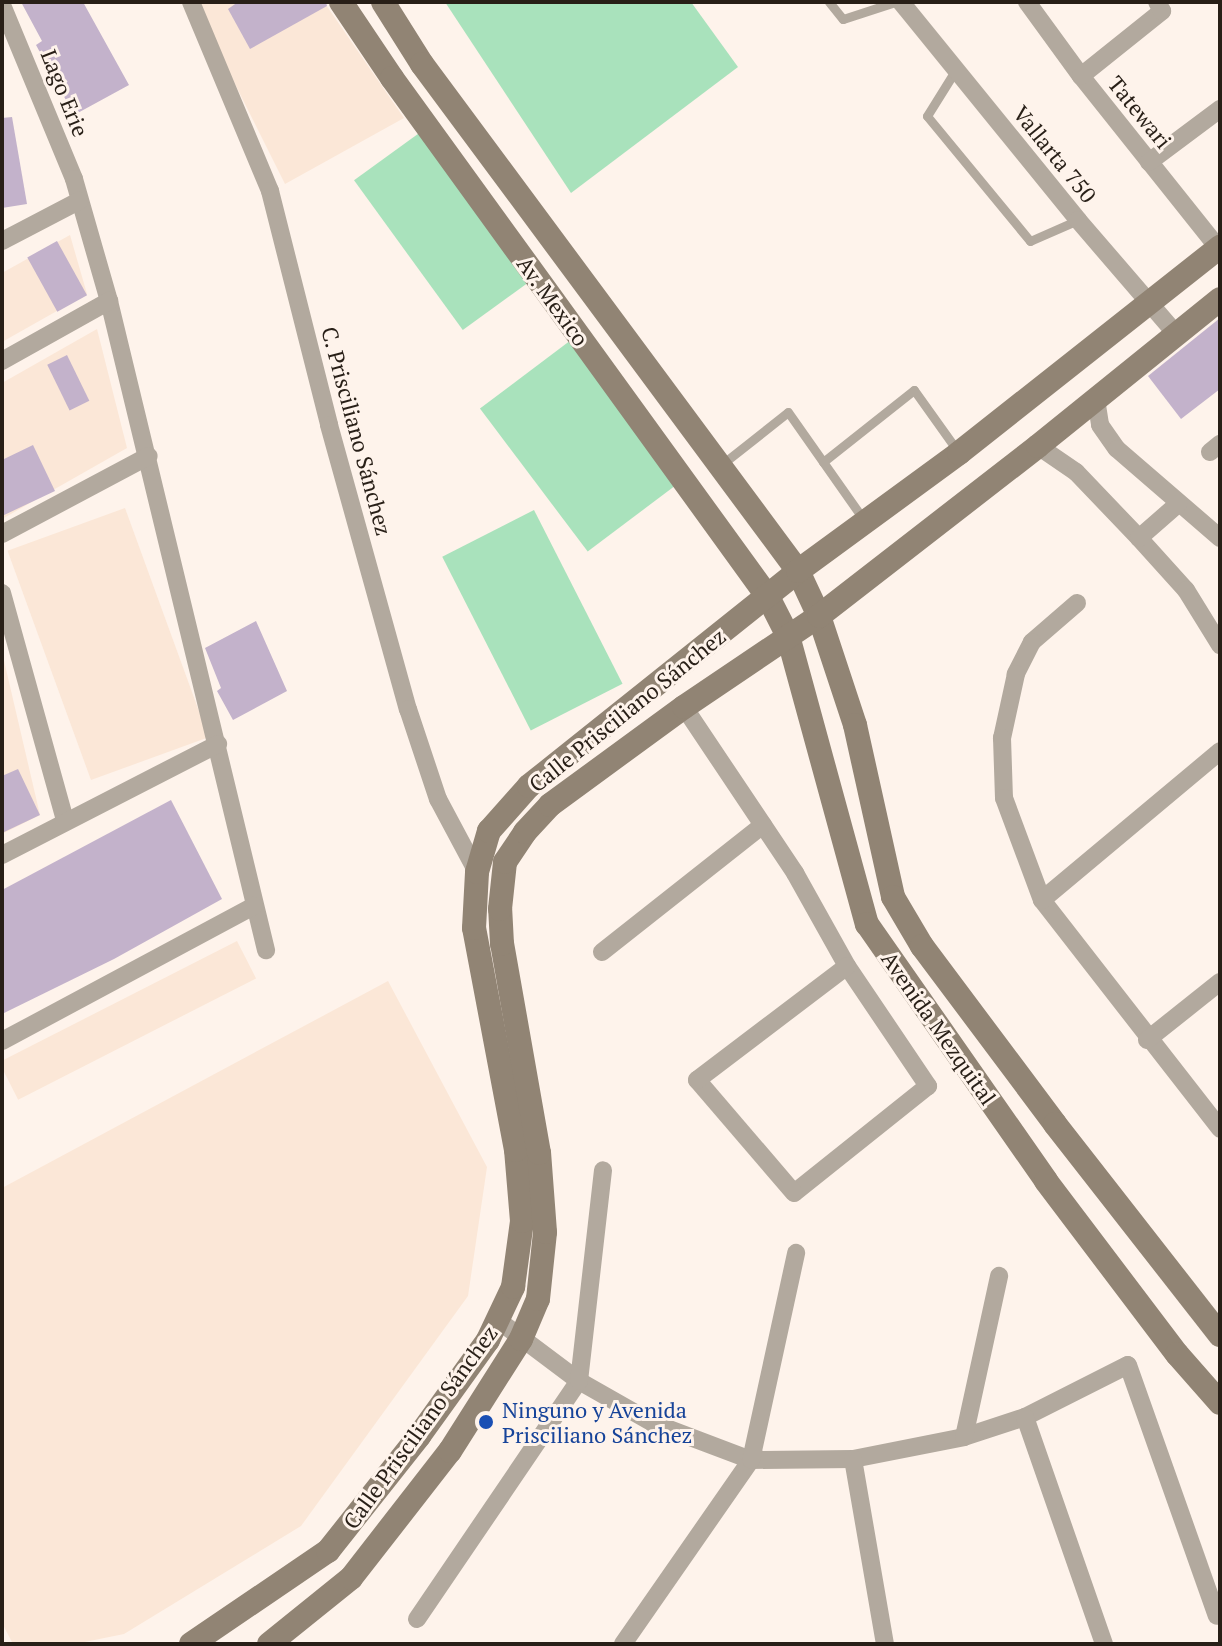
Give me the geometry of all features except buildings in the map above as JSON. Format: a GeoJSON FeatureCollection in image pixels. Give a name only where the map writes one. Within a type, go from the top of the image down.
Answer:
{"type":"FeatureCollection","features":[{"type":"Feature","properties":{"kind":"main road","name":"Av. Mexico"},"geometry":{"type":"LineString","coordinates":[[341,2],[392,78],[768,597]]}},
{"type":"Feature","properties":{"kind":"main road","name":"Av. Mexico"},"geometry":{"type":"LineString","coordinates":[[383,2],[422,64],[798,571]]}},
{"type":"Feature","properties":{"kind":"main road","name":"Calle Prisciliano Sánchez"},"geometry":{"type":"LineString","coordinates":[[191,1644],[328,1551],[419,1436],[499,1321],[513,1287],[522,1221],[516,1150],[474,928],[477,872],[489,831],[529,786],[798,571],[959,453],[1220,248]]}},
{"type":"Feature","properties":{"kind":"main road","name":"Calle Prisciliano Sánchez"},"geometry":{"type":"LineString","coordinates":[[269,1644],[351,1578],[450,1451],[521,1339],[538,1299],[545,1232],[539,1153],[502,944],[500,909],[505,862],[550,805],[684,707],[819,616],[1038,446],[1220,299]]}},
{"type":"Feature","properties":{"kind":"main road","name":"Avenida Mezquital"},"geometry":{"type":"LineString","coordinates":[[798,571],[819,616],[855,725],[893,897],[931,959],[1220,1335]]}},
{"type":"Feature","properties":{"kind":"main road","name":"Avenida Mezquital"},"geometry":{"type":"LineString","coordinates":[[768,597],[788,636],[867,924],[1046,1181],[1177,1354],[1220,1403]]}},
{"type":"Feature","properties":{"kind":"street","name":"C. Prisciliano Sánchez"},"geometry":{"type":"LineString","coordinates":[[191,2],[270,191],[408,709],[438,799],[477,872]]}},
{"type":"Feature","properties":{"kind":"street","name":"Vallarta 750"},"geometry":{"type":"LineString","coordinates":[[898,2],[1176,334]]}},
{"type":"Feature","properties":{"kind":"street","name":"Tatewari"},"geometry":{"type":"LineString","coordinates":[[1027,2],[1081,76],[1220,248]]}},
{"type":"Feature","properties":{"kind":"street"},"geometry":{"type":"LineString","coordinates":[[1081,76],[1162,11],[1157,2]]}},
{"type":"Feature","properties":{"kind":"street","name":"Lago Erie"},"geometry":{"type":"LineString","coordinates":[[5,18],[74,179],[109,301],[149,456],[266,950]]}},
{"type":"Feature","properties":{"kind":"street"},"geometry":{"type":"LineString","coordinates":[[1149,162],[1220,109]]}},
{"type":"Feature","properties":{"kind":"street"},"geometry":{"type":"LineString","coordinates":[[2,241],[79,201]]}},
{"type":"Feature","properties":{"kind":"street"},"geometry":{"type":"LineString","coordinates":[[2,361],[109,301]]}},
{"type":"Feature","properties":{"kind":"street"},"geometry":{"type":"LineString","coordinates":[[1096,399],[1100,425],[1117,449],[1220,538]]}},
{"type":"Feature","properties":{"kind":"street"},"geometry":{"type":"LineString","coordinates":[[1038,446],[1076,472],[1139,538],[1186,590],[1220,645]]}},
{"type":"Feature","properties":{"kind":"street"},"geometry":{"type":"LineString","coordinates":[[2,534],[149,456]]}},
{"type":"Feature","properties":{"kind":"street"},"geometry":{"type":"LineString","coordinates":[[1139,538],[1178,504]]}},
{"type":"Feature","properties":{"kind":"street"},"geometry":{"type":"LineString","coordinates":[[2,593],[65,820]]}},
{"type":"Feature","properties":{"kind":"street"},"geometry":{"type":"LineString","coordinates":[[1077,603],[1032,642],[1016,674],[1002,738],[1004,798],[1017,841],[1042,900],[1147,1040],[1220,1129]]}},
{"type":"Feature","properties":{"kind":"street"},"geometry":{"type":"LineString","coordinates":[[684,707],[763,825],[847,966],[928,1086],[794,1193],[697,1080],[847,966]]}},
{"type":"Feature","properties":{"kind":"street"},"geometry":{"type":"LineString","coordinates":[[2,855],[218,744]]}},
{"type":"Feature","properties":{"kind":"street"},"geometry":{"type":"LineString","coordinates":[[1042,900],[1220,751]]}},
{"type":"Feature","properties":{"kind":"street"},"geometry":{"type":"LineString","coordinates":[[602,952],[763,825]]}},
{"type":"Feature","properties":{"kind":"street"},"geometry":{"type":"LineString","coordinates":[[2,1041],[254,906]]}},
{"type":"Feature","properties":{"kind":"street"},"geometry":{"type":"LineString","coordinates":[[1147,1040],[1220,982]]}},
{"type":"Feature","properties":{"kind":"street"},"geometry":{"type":"LineString","coordinates":[[417,1619],[579,1381],[603,1170]]}},
{"type":"Feature","properties":{"kind":"street"},"geometry":{"type":"LineString","coordinates":[[623,1644],[751,1460],[796,1253]]}},
{"type":"Feature","properties":{"kind":"street"},"geometry":{"type":"LineString","coordinates":[[964,1437],[999,1276]]}},
{"type":"Feature","properties":{"kind":"street"},"geometry":{"type":"LineString","coordinates":[[499,1321],[579,1381],[653,1423],[751,1460],[853,1459],[964,1437],[1025,1417],[1128,1365],[1217,1616]]}},
{"type":"Feature","properties":{"kind":"street"},"geometry":{"type":"LineString","coordinates":[[1025,1417],[1104,1644]]}},
{"type":"Feature","properties":{"kind":"street"},"geometry":{"type":"LineString","coordinates":[[853,1459],[885,1644]]}},
{"type":"Feature","properties":{"kind":"lane"},"geometry":{"type":"LineString","coordinates":[[829,2],[843,19],[898,2]]}},
{"type":"Feature","properties":{"kind":"lane"},"geometry":{"type":"LineString","coordinates":[[955,71],[927,116],[1030,241],[1078,220]]}},
{"type":"Feature","properties":{"kind":"lane"},"geometry":{"type":"LineString","coordinates":[[823,462],[914,390],[959,453]]}},
{"type":"Feature","properties":{"kind":"lane"},"geometry":{"type":"LineString","coordinates":[[720,465],[788,412],[866,523]]}},
{"type":"Feature","properties":{"kind":"shaded area"},"geometry":{"type":"Polygon","coordinates":[[[194,2],[324,2],[404,118],[285,184],[194,2]]]}},
{"type":"Feature","properties":{"kind":"shaded area"},"geometry":{"type":"Polygon","coordinates":[[[70,235],[87,294],[2,342],[2,273],[70,235]]]}},
{"type":"Feature","properties":{"kind":"shaded area"},"geometry":{"type":"Polygon","coordinates":[[[97,329],[127,448],[2,519],[2,383],[97,329]]]}},
{"type":"Feature","properties":{"kind":"shaded area"},"geometry":{"type":"Polygon","coordinates":[[[125,508],[208,737],[91,780],[8,551],[125,508]]]}},
{"type":"Feature","properties":{"kind":"shaded area"},"geometry":{"type":"Polygon","coordinates":[[[2,652],[40,815],[2,834],[2,652]]]}},
{"type":"Feature","properties":{"kind":"shaded area"},"geometry":{"type":"Polygon","coordinates":[[[237,941],[256,978],[18,1100],[2,1068],[2,1061],[237,941]]]}},
{"type":"Feature","properties":{"kind":"shaded area"},"geometry":{"type":"Polygon","coordinates":[[[388,981],[487,1167],[468,1296],[301,1526],[124,1634],[75,1644],[13,1644],[2,1623],[2,1188],[388,981]]]}},
{"type":"Feature","properties":{"kind":"green space"},"geometry":{"type":"Polygon","coordinates":[[[445,2],[691,2],[738,67],[571,193],[445,2]]]}},
{"type":"Feature","properties":{"kind":"green space"},"geometry":{"type":"Polygon","coordinates":[[[422,131],[531,281],[463,330],[354,180],[422,131]]]}},
{"type":"Feature","properties":{"kind":"green space"},"geometry":{"type":"Polygon","coordinates":[[[575,337],[683,480],[588,552],[480,409],[575,337]]]}},
{"type":"Feature","properties":{"kind":"green space"},"geometry":{"type":"Polygon","coordinates":[[[534,510],[623,684],[531,731],[442,557],[534,510]]]}},
{"type":"Feature","properties":{"kind":"place","name":"Ninguno y Avenida Prisciliano Sánchez"},"geometry":{"type":"Point","coordinates":[486,1422]}}]}
